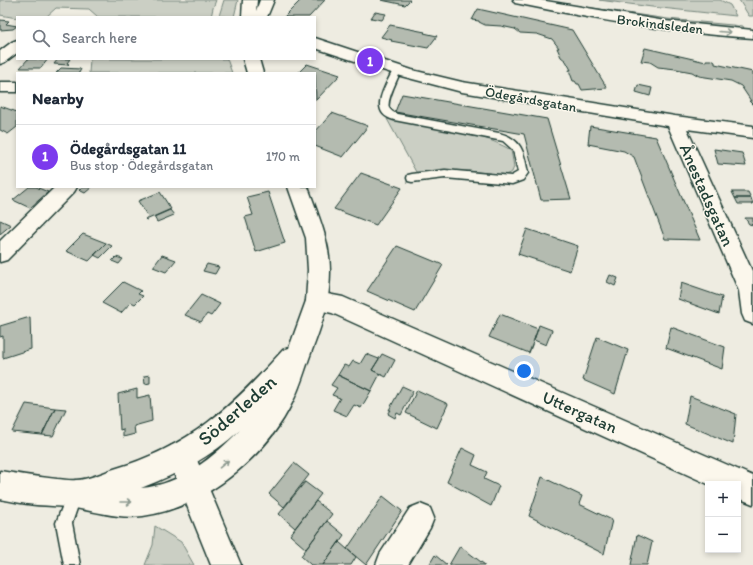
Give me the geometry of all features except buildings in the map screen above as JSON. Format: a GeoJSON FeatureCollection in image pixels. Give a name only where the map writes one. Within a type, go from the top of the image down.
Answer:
{"type":"FeatureCollection","features":[{"type":"Feature","properties":{"kind":"street"},"geometry":{"type":"LineString","coordinates":[[249,16],[250,0]]}},
{"type":"Feature","properties":{"kind":"street"},"geometry":{"type":"LineString","coordinates":[[260,16],[267,0]]}},
{"type":"Feature","properties":{"kind":"street","name":"Brokindsleden"},"geometry":{"type":"LineString","coordinates":[[520,0],[650,24],[753,34]]}},
{"type":"Feature","properties":{"kind":"street","name":"Brokindsleden"},"geometry":{"type":"LineString","coordinates":[[570,0],[658,14],[753,22]]}},
{"type":"Feature","properties":{"kind":"street","name":"Ödegårdsgatan"},"geometry":{"type":"LineString","coordinates":[[316,43],[432,81],[675,122],[753,132]]}},
{"type":"Feature","properties":{"kind":"street"},"geometry":{"type":"LineString","coordinates":[[0,59],[16,46]]}},
{"type":"Feature","properties":{"kind":"street"},"geometry":{"type":"LineString","coordinates":[[251,60],[254,72]]}},
{"type":"Feature","properties":{"kind":"street"},"geometry":{"type":"LineString","coordinates":[[0,87],[16,87]]}},
{"type":"Feature","properties":{"kind":"street","name":"Ånestadsgatan"},"geometry":{"type":"LineString","coordinates":[[675,122],[751,290],[753,314]]}},
{"type":"Feature","properties":{"kind":"street"},"geometry":{"type":"LineString","coordinates":[[0,254],[66,188]]}},
{"type":"Feature","properties":{"kind":"street","name":"Söderleden"},"geometry":{"type":"LineString","coordinates":[[0,485],[34,491],[74,494],[110,502],[143,502],[174,494],[192,486],[235,455],[264,424],[283,396],[317,301],[319,270],[316,238],[298,188]]}},
{"type":"Feature","properties":{"kind":"street","name":"Uttergatan"},"geometry":{"type":"LineString","coordinates":[[317,301],[335,304],[753,490]]}},
{"type":"Feature","properties":{"kind":"street","name":"Söderleden"},"geometry":{"type":"LineString","coordinates":[[74,494],[141,474],[181,456],[226,425],[265,389],[301,347]]}},
{"type":"Feature","properties":{"kind":"street"},"geometry":{"type":"LineString","coordinates":[[181,456],[192,486],[226,565]]}},
{"type":"Feature","properties":{"kind":"street"},"geometry":{"type":"LineString","coordinates":[[391,565],[420,518]]}},
{"type":"Feature","properties":{"kind":"lane"},"geometry":{"type":"LineString","coordinates":[[397,70],[384,100],[384,107],[394,118],[509,139],[518,148],[523,172],[519,177],[512,180],[446,174],[412,178]]}},
{"type":"Feature","properties":{"kind":"lane"},"geometry":{"type":"LineString","coordinates":[[72,565],[64,523],[74,494]]}},
{"type":"Feature","properties":{"kind":"shaded area"},"geometry":{"type":"Polygon","coordinates":[[[0,0],[216,0],[211,16],[97,16],[89,9],[56,8],[47,16],[16,16],[16,18],[0,15],[0,0]]]}},
{"type":"Feature","properties":{"kind":"shaded area"},"geometry":{"type":"Polygon","coordinates":[[[224,0],[238,0],[234,16],[219,16],[224,0]]]}},
{"type":"Feature","properties":{"kind":"shaded area"},"geometry":{"type":"Polygon","coordinates":[[[599,0],[720,0],[730,5],[736,16],[652,7],[599,0]]]}},
{"type":"Feature","properties":{"kind":"shaded area"},"geometry":{"type":"Polygon","coordinates":[[[739,0],[753,0],[753,16],[749,16],[739,0]]]}},
{"type":"Feature","properties":{"kind":"shaded area"},"geometry":{"type":"Polygon","coordinates":[[[579,6],[668,19],[743,26],[744,29],[661,21],[578,8],[579,6]]]}},
{"type":"Feature","properties":{"kind":"shaded area"},"geometry":{"type":"Polygon","coordinates":[[[90,60],[227,60],[232,72],[89,72],[90,60]]]}},
{"type":"Feature","properties":{"kind":"shaded area"},"geometry":{"type":"Polygon","coordinates":[[[387,119],[451,129],[482,137],[497,143],[511,150],[514,167],[512,172],[505,175],[469,171],[416,172],[387,119]]]}},
{"type":"Feature","properties":{"kind":"shaded area"},"geometry":{"type":"Polygon","coordinates":[[[155,526],[181,542],[194,565],[145,565],[153,545],[155,526]]]}},
{"type":"Feature","properties":{"kind":"place","name":"Ödegårdsgatan 11"},"geometry":{"type":"Point","coordinates":[370,61]}}]}
